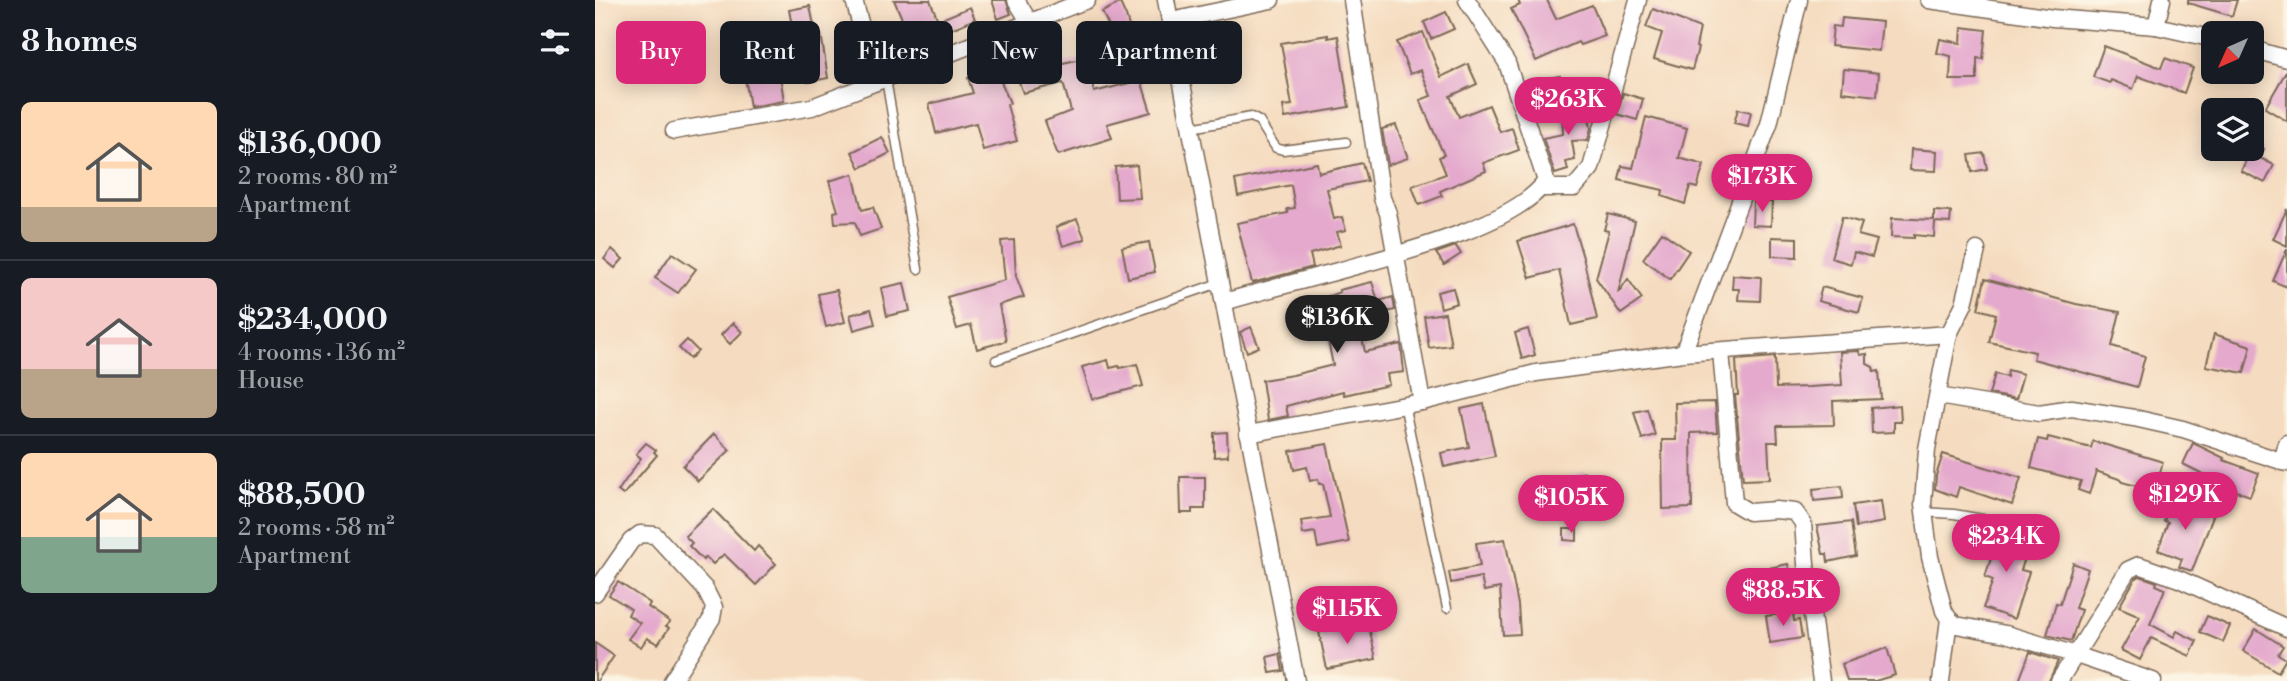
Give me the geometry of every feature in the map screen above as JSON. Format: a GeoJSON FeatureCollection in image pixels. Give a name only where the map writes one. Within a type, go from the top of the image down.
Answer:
{"type":"FeatureCollection","features":[{"type":"Feature","properties":{"kind":"street"},"geometry":{"type":"LineString","coordinates":[[854,0],[861,21]]}},
{"type":"Feature","properties":{"kind":"street"},"geometry":{"type":"LineString","coordinates":[[1016,0],[1029,21]]}},
{"type":"Feature","properties":{"kind":"street"},"geometry":{"type":"LineString","coordinates":[[1035,21],[1087,0]]}},
{"type":"Feature","properties":{"kind":"street"},"geometry":{"type":"LineString","coordinates":[[1166,0],[1171,21]]}},
{"type":"Feature","properties":{"kind":"street"},"geometry":{"type":"LineString","coordinates":[[1176,21],[1271,0]]}},
{"type":"Feature","properties":{"kind":"street"},"geometry":{"type":"LineString","coordinates":[[1352,0],[1380,184],[1388,213],[1422,402]]}},
{"type":"Feature","properties":{"kind":"street"},"geometry":{"type":"LineString","coordinates":[[1224,302],[1395,255],[1465,232],[1520,205],[1541,188],[1546,181],[1507,63],[1467,0]]}},
{"type":"Feature","properties":{"kind":"street"},"geometry":{"type":"LineString","coordinates":[[1541,188],[1574,188],[1591,167],[1638,0]]}},
{"type":"Feature","properties":{"kind":"street"},"geometry":{"type":"LineString","coordinates":[[1683,353],[1769,124],[1799,0]]}},
{"type":"Feature","properties":{"kind":"street"},"geometry":{"type":"LineString","coordinates":[[1929,0],[2053,18],[2156,26],[2201,36]]}},
{"type":"Feature","properties":{"kind":"street"},"geometry":{"type":"LineString","coordinates":[[2156,26],[2162,0]]}},
{"type":"Feature","properties":{"kind":"street"},"geometry":{"type":"LineString","coordinates":[[2265,53],[2287,59]]}},
{"type":"Feature","properties":{"kind":"street"},"geometry":{"type":"LineString","coordinates":[[674,131],[801,110],[870,84]]}},
{"type":"Feature","properties":{"kind":"street"},"geometry":{"type":"LineString","coordinates":[[1183,84],[1296,681]]}},
{"type":"Feature","properties":{"kind":"street"},"geometry":{"type":"LineString","coordinates":[[1977,250],[1964,304],[1949,334],[1927,449],[1923,512],[1930,557],[1944,611],[1957,625],[2006,634],[2153,681]]}},
{"type":"Feature","properties":{"kind":"street"},"geometry":{"type":"LineString","coordinates":[[1248,434],[1422,402],[1536,373],[1683,353],[1949,334]]}},
{"type":"Feature","properties":{"kind":"street"},"geometry":{"type":"LineString","coordinates":[[1721,351],[1734,503],[1749,512],[1795,512],[1803,523],[1807,577],[1821,681]]}},
{"type":"Feature","properties":{"kind":"street"},"geometry":{"type":"LineString","coordinates":[[1938,396],[2039,413],[2072,408],[2134,418],[2183,429],[2285,463],[2287,443]]}},
{"type":"Feature","properties":{"kind":"street"},"geometry":{"type":"LineString","coordinates":[[595,593],[631,541],[640,534],[655,535],[705,589],[714,607],[712,618],[672,681]]}},
{"type":"Feature","properties":{"kind":"street"},"geometry":{"type":"LineString","coordinates":[[2059,681],[2128,570],[2139,565],[2179,579],[2287,628]]}},
{"type":"Feature","properties":{"kind":"street"},"geometry":{"type":"LineString","coordinates":[[1941,681],[1949,619]]}},
{"type":"Feature","properties":{"kind":"lane"},"geometry":{"type":"LineString","coordinates":[[882,84],[918,269]]}},
{"type":"Feature","properties":{"kind":"lane"},"geometry":{"type":"LineString","coordinates":[[1191,128],[1251,117],[1259,121],[1276,148],[1283,150],[1346,142]]}},
{"type":"Feature","properties":{"kind":"lane"},"geometry":{"type":"LineString","coordinates":[[996,360],[1219,283]]}},
{"type":"Feature","properties":{"kind":"lane"},"geometry":{"type":"LineString","coordinates":[[1404,404],[1447,608]]}},
{"type":"Feature","properties":{"kind":"lane"},"geometry":{"type":"LineString","coordinates":[[1923,512],[1954,514],[2034,528]]}},
{"type":"Feature","properties":{"kind":"building"},"geometry":{"type":"Polygon","coordinates":[[[894,0],[930,0],[938,21],[903,21],[894,0]]]}},
{"type":"Feature","properties":{"kind":"building"},"geometry":{"type":"Polygon","coordinates":[[[992,0],[1006,0],[1011,14],[998,19],[992,0]]]}},
{"type":"Feature","properties":{"kind":"building"},"geometry":{"type":"Polygon","coordinates":[[[1518,0],[1547,0],[1556,19],[1592,5],[1605,36],[1580,45],[1578,42],[1536,61],[1511,9],[1520,5],[1518,0]]]}},
{"type":"Feature","properties":{"kind":"building"},"geometry":{"type":"Polygon","coordinates":[[[2188,0],[2237,0],[2232,16],[2188,3],[2188,0]]]}},
{"type":"Feature","properties":{"kind":"building"},"geometry":{"type":"Polygon","coordinates":[[[1120,3],[1127,21],[1106,21],[1102,12],[1120,3]]]}},
{"type":"Feature","properties":{"kind":"building"},"geometry":{"type":"Polygon","coordinates":[[[810,6],[813,21],[791,21],[789,10],[810,6]]]}},
{"type":"Feature","properties":{"kind":"building"},"geometry":{"type":"Polygon","coordinates":[[[970,7],[975,19],[953,28],[953,21],[945,21],[944,18],[970,7]]]}},
{"type":"Feature","properties":{"kind":"building"},"geometry":{"type":"Polygon","coordinates":[[[1653,9],[1700,28],[1692,70],[1654,59],[1662,33],[1646,27],[1653,9]]]}},
{"type":"Feature","properties":{"kind":"building"},"geometry":{"type":"Polygon","coordinates":[[[1446,12],[1454,29],[1431,39],[1424,22],[1446,12]]]}},
{"type":"Feature","properties":{"kind":"building"},"geometry":{"type":"Polygon","coordinates":[[[1842,18],[1882,22],[1879,51],[1831,46],[1833,26],[1841,27],[1842,18]]]}},
{"type":"Feature","properties":{"kind":"building"},"geometry":{"type":"Polygon","coordinates":[[[1962,27],[1986,30],[1983,59],[1977,58],[1977,80],[1950,80],[1951,56],[1937,53],[1940,39],[1961,43],[1962,27]]]}},
{"type":"Feature","properties":{"kind":"building"},"geometry":{"type":"Polygon","coordinates":[[[1423,32],[1441,77],[1468,64],[1477,84],[1450,96],[1459,117],[1489,105],[1500,132],[1512,128],[1519,150],[1483,163],[1486,171],[1440,191],[1442,196],[1419,205],[1412,186],[1446,174],[1439,157],[1444,155],[1420,100],[1431,96],[1421,70],[1410,74],[1397,42],[1423,32]]]}},
{"type":"Feature","properties":{"kind":"building"},"geometry":{"type":"Polygon","coordinates":[[[821,34],[828,78],[820,80],[821,34]]]}},
{"type":"Feature","properties":{"kind":"building"},"geometry":{"type":"Polygon","coordinates":[[[1328,35],[1328,38],[1338,36],[1349,107],[1285,118],[1283,106],[1292,105],[1281,43],[1328,35]]]}},
{"type":"Feature","properties":{"kind":"building"},"geometry":{"type":"Polygon","coordinates":[[[2104,46],[2161,68],[2165,58],[2193,68],[2184,93],[2138,76],[2133,89],[2111,80],[2110,83],[2093,77],[2104,46]]]}},
{"type":"Feature","properties":{"kind":"building"},"geometry":{"type":"Polygon","coordinates":[[[1076,60],[1076,84],[1092,84],[1094,92],[1125,84],[1142,84],[1151,112],[1107,124],[1112,138],[1058,155],[1045,121],[1071,111],[1063,83],[1062,63],[1076,60]]]}},
{"type":"Feature","properties":{"kind":"building"},"geometry":{"type":"Polygon","coordinates":[[[1844,69],[1879,73],[1877,96],[1842,92],[1844,69]]]}},
{"type":"Feature","properties":{"kind":"building"},"geometry":{"type":"Polygon","coordinates":[[[2287,70],[2287,121],[2265,108],[2287,70]]]}},
{"type":"Feature","properties":{"kind":"building"},"geometry":{"type":"Polygon","coordinates":[[[1560,76],[1565,107],[1534,112],[1529,81],[1560,76]]]}},
{"type":"Feature","properties":{"kind":"building"},"geometry":{"type":"Polygon","coordinates":[[[746,84],[781,84],[784,101],[750,107],[746,84]]]}},
{"type":"Feature","properties":{"kind":"building"},"geometry":{"type":"Polygon","coordinates":[[[970,84],[1002,84],[1010,103],[1007,105],[1017,141],[983,150],[976,123],[936,133],[929,104],[973,93],[970,84]]]}},
{"type":"Feature","properties":{"kind":"building"},"geometry":{"type":"Polygon","coordinates":[[[1020,84],[1059,84],[1023,93],[1020,84]]]}},
{"type":"Feature","properties":{"kind":"building"},"geometry":{"type":"Polygon","coordinates":[[[1623,93],[1643,99],[1637,120],[1617,114],[1623,93]]]}},
{"type":"Feature","properties":{"kind":"building"},"geometry":{"type":"Polygon","coordinates":[[[1587,105],[1591,128],[1588,140],[1572,141],[1575,160],[1566,162],[1568,170],[1555,174],[1543,138],[1563,134],[1562,109],[1587,105]]]}},
{"type":"Feature","properties":{"kind":"building"},"geometry":{"type":"Polygon","coordinates":[[[1738,109],[1751,112],[1748,126],[1734,123],[1738,109]]]}},
{"type":"Feature","properties":{"kind":"building"},"geometry":{"type":"Polygon","coordinates":[[[1646,117],[1687,128],[1679,158],[1704,165],[1697,188],[1690,186],[1685,204],[1662,196],[1663,190],[1619,180],[1622,166],[1633,168],[1646,117]]]}},
{"type":"Feature","properties":{"kind":"building"},"geometry":{"type":"Polygon","coordinates":[[[1396,125],[1408,158],[1388,165],[1382,129],[1396,125]]]}},
{"type":"Feature","properties":{"kind":"building"},"geometry":{"type":"Polygon","coordinates":[[[882,137],[890,153],[860,168],[852,152],[882,137]]]}},
{"type":"Feature","properties":{"kind":"building"},"geometry":{"type":"Polygon","coordinates":[[[1911,149],[1937,151],[1936,171],[1910,170],[1911,149]]]}},
{"type":"Feature","properties":{"kind":"building"},"geometry":{"type":"Polygon","coordinates":[[[1984,153],[1987,169],[1972,172],[1969,155],[1984,153]]]}},
{"type":"Feature","properties":{"kind":"building"},"geometry":{"type":"Polygon","coordinates":[[[2264,160],[2274,165],[2265,183],[2241,171],[2246,161],[2264,160]]]}},
{"type":"Feature","properties":{"kind":"building"},"geometry":{"type":"Polygon","coordinates":[[[1317,163],[1319,173],[1362,163],[1367,181],[1327,189],[1334,219],[1342,217],[1346,230],[1337,232],[1341,245],[1310,254],[1313,267],[1252,283],[1237,223],[1288,213],[1287,209],[1295,208],[1291,185],[1238,196],[1235,180],[1317,163]]]}},
{"type":"Feature","properties":{"kind":"building"},"geometry":{"type":"Polygon","coordinates":[[[1137,165],[1140,198],[1117,199],[1115,167],[1137,165]]]}},
{"type":"Feature","properties":{"kind":"building"},"geometry":{"type":"Polygon","coordinates":[[[853,174],[862,210],[873,207],[881,229],[860,236],[855,222],[835,223],[834,212],[838,211],[829,181],[853,174]]]}},
{"type":"Feature","properties":{"kind":"building"},"geometry":{"type":"Polygon","coordinates":[[[1753,202],[1772,202],[1771,226],[1752,225],[1753,202]]]}},
{"type":"Feature","properties":{"kind":"building"},"geometry":{"type":"Polygon","coordinates":[[[2287,209],[2287,246],[2273,239],[2287,209]]]}},
{"type":"Feature","properties":{"kind":"building"},"geometry":{"type":"Polygon","coordinates":[[[1934,211],[1951,212],[1950,223],[1935,222],[1934,237],[1891,237],[1892,218],[1934,220],[1934,211]]]}},
{"type":"Feature","properties":{"kind":"building"},"geometry":{"type":"Polygon","coordinates":[[[1608,214],[1635,221],[1618,293],[1628,279],[1642,299],[1621,314],[1596,278],[1609,231],[1604,230],[1608,214]]]}},
{"type":"Feature","properties":{"kind":"building"},"geometry":{"type":"Polygon","coordinates":[[[1842,217],[1862,223],[1858,235],[1877,240],[1872,257],[1854,252],[1851,264],[1831,258],[1842,217]]]}},
{"type":"Feature","properties":{"kind":"building"},"geometry":{"type":"Polygon","coordinates":[[[1077,219],[1085,239],[1063,246],[1056,227],[1077,219]]]}},
{"type":"Feature","properties":{"kind":"building"},"geometry":{"type":"Polygon","coordinates":[[[1573,224],[1597,319],[1571,325],[1559,270],[1530,278],[1518,241],[1573,224]]]}},
{"type":"Feature","properties":{"kind":"building"},"geometry":{"type":"Polygon","coordinates":[[[1662,232],[1689,251],[1670,279],[1643,259],[1662,232]]]}},
{"type":"Feature","properties":{"kind":"building"},"geometry":{"type":"Polygon","coordinates":[[[1772,237],[1797,238],[1797,257],[1772,256],[1772,237]]]}},
{"type":"Feature","properties":{"kind":"building"},"geometry":{"type":"Polygon","coordinates":[[[1014,240],[1016,276],[1024,297],[999,305],[1006,341],[977,349],[971,325],[957,329],[947,297],[1005,280],[1001,241],[1014,240]]]}},
{"type":"Feature","properties":{"kind":"building"},"geometry":{"type":"Polygon","coordinates":[[[1149,242],[1155,272],[1128,278],[1122,247],[1149,242]]]}},
{"type":"Feature","properties":{"kind":"building"},"geometry":{"type":"Polygon","coordinates":[[[1456,246],[1461,254],[1444,265],[1436,253],[1456,246]]]}},
{"type":"Feature","properties":{"kind":"building"},"geometry":{"type":"Polygon","coordinates":[[[612,249],[623,259],[615,268],[604,259],[612,249]]]}},
{"type":"Feature","properties":{"kind":"building"},"geometry":{"type":"Polygon","coordinates":[[[2287,249],[2287,287],[2273,281],[2287,249]]]}},
{"type":"Feature","properties":{"kind":"building"},"geometry":{"type":"Polygon","coordinates":[[[672,253],[696,269],[678,293],[655,278],[672,253]]]}},
{"type":"Feature","properties":{"kind":"building"},"geometry":{"type":"Polygon","coordinates":[[[1733,275],[1761,277],[1760,301],[1738,300],[1739,289],[1732,289],[1733,275]]]}},
{"type":"Feature","properties":{"kind":"building"},"geometry":{"type":"Polygon","coordinates":[[[1985,279],[2076,304],[2120,312],[2112,346],[2145,356],[2137,387],[2033,359],[2035,352],[1989,342],[1996,314],[1978,309],[1985,279]]]}},
{"type":"Feature","properties":{"kind":"building"},"geometry":{"type":"Polygon","coordinates":[[[1372,282],[1380,307],[1357,314],[1365,352],[1401,344],[1404,372],[1387,374],[1389,385],[1344,395],[1343,391],[1286,406],[1288,416],[1268,420],[1262,380],[1333,365],[1324,322],[1312,327],[1304,305],[1340,292],[1339,290],[1372,282]]]}},
{"type":"Feature","properties":{"kind":"building"},"geometry":{"type":"Polygon","coordinates":[[[904,283],[910,311],[887,316],[881,288],[904,283]]]}},
{"type":"Feature","properties":{"kind":"building"},"geometry":{"type":"Polygon","coordinates":[[[1822,287],[1863,298],[1859,312],[1818,301],[1822,287]]]}},
{"type":"Feature","properties":{"kind":"building"},"geometry":{"type":"Polygon","coordinates":[[[1453,288],[1457,303],[1441,308],[1437,292],[1453,288]]]}},
{"type":"Feature","properties":{"kind":"building"},"geometry":{"type":"Polygon","coordinates":[[[837,290],[845,322],[826,327],[818,294],[837,290]]]}},
{"type":"Feature","properties":{"kind":"building"},"geometry":{"type":"Polygon","coordinates":[[[1393,297],[1395,310],[1382,313],[1379,301],[1393,297]]]}},
{"type":"Feature","properties":{"kind":"building"},"geometry":{"type":"Polygon","coordinates":[[[871,309],[875,324],[854,330],[850,315],[871,309]]]}},
{"type":"Feature","properties":{"kind":"building"},"geometry":{"type":"Polygon","coordinates":[[[1445,313],[1451,345],[1429,348],[1424,316],[1445,313]]]}},
{"type":"Feature","properties":{"kind":"building"},"geometry":{"type":"Polygon","coordinates":[[[733,323],[742,332],[730,344],[721,335],[733,323]]]}},
{"type":"Feature","properties":{"kind":"building"},"geometry":{"type":"Polygon","coordinates":[[[1251,327],[1259,347],[1247,352],[1240,332],[1251,327]]]}},
{"type":"Feature","properties":{"kind":"building"},"geometry":{"type":"Polygon","coordinates":[[[1528,329],[1535,355],[1522,359],[1515,333],[1528,329]]]}},
{"type":"Feature","properties":{"kind":"building"},"geometry":{"type":"Polygon","coordinates":[[[2214,334],[2251,346],[2244,373],[2206,366],[2214,334]]]}},
{"type":"Feature","properties":{"kind":"building"},"geometry":{"type":"Polygon","coordinates":[[[687,340],[698,351],[690,359],[679,348],[687,340]]]}},
{"type":"Feature","properties":{"kind":"building"},"geometry":{"type":"Polygon","coordinates":[[[1859,351],[1860,355],[1867,354],[1867,364],[1873,367],[1874,372],[1879,371],[1881,399],[1833,401],[1834,425],[1777,426],[1778,442],[1768,442],[1770,479],[1743,480],[1735,395],[1738,395],[1736,360],[1775,357],[1776,388],[1842,385],[1840,352],[1859,351]]]}},
{"type":"Feature","properties":{"kind":"building"},"geometry":{"type":"Polygon","coordinates":[[[1108,360],[1110,368],[1137,364],[1143,386],[1092,399],[1082,367],[1108,360]]]}},
{"type":"Feature","properties":{"kind":"building"},"geometry":{"type":"Polygon","coordinates":[[[2008,370],[2023,374],[2016,399],[1989,394],[1995,374],[2007,377],[2008,370]]]}},
{"type":"Feature","properties":{"kind":"building"},"geometry":{"type":"Polygon","coordinates":[[[1715,402],[1717,432],[1691,433],[1692,508],[1663,509],[1662,440],[1676,440],[1675,403],[1715,402]]]}},
{"type":"Feature","properties":{"kind":"building"},"geometry":{"type":"Polygon","coordinates":[[[1484,404],[1495,456],[1444,467],[1441,453],[1469,447],[1461,409],[1484,404]]]}},
{"type":"Feature","properties":{"kind":"building"},"geometry":{"type":"Polygon","coordinates":[[[1900,405],[1901,422],[1894,422],[1894,432],[1872,433],[1871,408],[1900,405]]]}},
{"type":"Feature","properties":{"kind":"building"},"geometry":{"type":"Polygon","coordinates":[[[1647,409],[1655,435],[1642,439],[1634,412],[1647,409]]]}},
{"type":"Feature","properties":{"kind":"building"},"geometry":{"type":"Polygon","coordinates":[[[1227,432],[1228,456],[1214,457],[1214,433],[1227,432]]]}},
{"type":"Feature","properties":{"kind":"building"},"geometry":{"type":"Polygon","coordinates":[[[714,434],[730,450],[698,481],[683,466],[714,434]]]}},
{"type":"Feature","properties":{"kind":"building"},"geometry":{"type":"Polygon","coordinates":[[[2048,437],[2091,448],[2093,441],[2163,462],[2155,491],[2096,471],[2089,494],[2078,490],[2081,481],[2031,468],[2038,439],[2047,441],[2048,437]]]}},
{"type":"Feature","properties":{"kind":"building"},"geometry":{"type":"Polygon","coordinates":[[[646,443],[656,450],[654,452],[657,455],[623,495],[618,491],[641,458],[636,454],[646,443]]]}},
{"type":"Feature","properties":{"kind":"building"},"geometry":{"type":"Polygon","coordinates":[[[2193,443],[2224,458],[2223,460],[2259,473],[2250,496],[2203,479],[2205,475],[2183,464],[2193,443]]]}},
{"type":"Feature","properties":{"kind":"building"},"geometry":{"type":"Polygon","coordinates":[[[1327,444],[1349,542],[1318,548],[1315,532],[1303,534],[1301,521],[1330,517],[1323,484],[1319,484],[1318,479],[1310,481],[1307,467],[1294,470],[1290,451],[1327,444]]]}},
{"type":"Feature","properties":{"kind":"building"},"geometry":{"type":"Polygon","coordinates":[[[1943,454],[2021,478],[2012,505],[1959,487],[1956,497],[1935,489],[1943,454]]]}},
{"type":"Feature","properties":{"kind":"building"},"geometry":{"type":"Polygon","coordinates":[[[1585,472],[1590,490],[1572,495],[1567,478],[1585,472]]]}},
{"type":"Feature","properties":{"kind":"building"},"geometry":{"type":"Polygon","coordinates":[[[1180,477],[1205,477],[1205,509],[1192,509],[1192,513],[1181,513],[1180,477]]]}},
{"type":"Feature","properties":{"kind":"building"},"geometry":{"type":"Polygon","coordinates":[[[1842,486],[1843,498],[1814,501],[1813,489],[1842,486]]]}},
{"type":"Feature","properties":{"kind":"building"},"geometry":{"type":"Polygon","coordinates":[[[2173,498],[2214,513],[2192,571],[2179,567],[2182,559],[2158,550],[2168,522],[2164,521],[2173,498]]]}},
{"type":"Feature","properties":{"kind":"building"},"geometry":{"type":"Polygon","coordinates":[[[1881,501],[1884,522],[1856,527],[1853,505],[1881,501]]]}},
{"type":"Feature","properties":{"kind":"building"},"geometry":{"type":"Polygon","coordinates":[[[713,509],[754,551],[758,546],[776,564],[756,585],[724,554],[713,564],[706,557],[703,560],[689,546],[692,543],[685,536],[713,509]]]}},
{"type":"Feature","properties":{"kind":"building"},"geometry":{"type":"Polygon","coordinates":[[[1851,522],[1856,556],[1828,562],[1827,554],[1823,554],[1817,526],[1851,522]]]}},
{"type":"Feature","properties":{"kind":"building"},"geometry":{"type":"Polygon","coordinates":[[[1564,529],[1577,529],[1577,541],[1564,540],[1564,529]]]}},
{"type":"Feature","properties":{"kind":"building"},"geometry":{"type":"Polygon","coordinates":[[[1993,530],[2030,543],[2021,570],[2029,572],[2014,619],[1983,608],[1993,580],[1985,577],[1993,552],[1986,549],[1993,530]]]}},
{"type":"Feature","properties":{"kind":"building"},"geometry":{"type":"Polygon","coordinates":[[[1505,539],[1518,605],[1520,634],[1503,635],[1500,588],[1484,591],[1481,577],[1451,583],[1449,572],[1480,566],[1476,543],[1505,539]]]}},
{"type":"Feature","properties":{"kind":"building"},"geometry":{"type":"Polygon","coordinates":[[[2073,563],[2088,569],[2075,608],[2081,610],[2071,641],[2047,635],[2056,603],[2060,604],[2073,563]]]}},
{"type":"Feature","properties":{"kind":"building"},"geometry":{"type":"Polygon","coordinates":[[[1788,564],[1791,576],[1761,581],[1759,570],[1788,564]]]}},
{"type":"Feature","properties":{"kind":"building"},"geometry":{"type":"Polygon","coordinates":[[[2140,576],[2157,582],[2156,585],[2165,589],[2150,624],[2174,637],[2177,631],[2197,641],[2190,656],[2151,638],[2140,660],[2121,650],[2140,616],[2119,607],[2135,579],[2140,576]]]}},
{"type":"Feature","properties":{"kind":"building"},"geometry":{"type":"Polygon","coordinates":[[[618,582],[650,603],[648,607],[670,622],[658,644],[647,638],[641,647],[628,639],[640,623],[628,615],[631,609],[609,595],[618,582]]]}},
{"type":"Feature","properties":{"kind":"building"},"geometry":{"type":"Polygon","coordinates":[[[1793,612],[1794,621],[1799,620],[1802,638],[1770,643],[1766,616],[1793,612]]]}},
{"type":"Feature","properties":{"kind":"building"},"geometry":{"type":"Polygon","coordinates":[[[2207,616],[2230,626],[2223,642],[2200,632],[2207,616]]]}},
{"type":"Feature","properties":{"kind":"building"},"geometry":{"type":"Polygon","coordinates":[[[1368,622],[1376,659],[1327,669],[1319,632],[1368,622]]]}},
{"type":"Feature","properties":{"kind":"building"},"geometry":{"type":"Polygon","coordinates":[[[2256,629],[2283,646],[2278,654],[2286,659],[2278,672],[2243,651],[2256,629]]]}},
{"type":"Feature","properties":{"kind":"building"},"geometry":{"type":"Polygon","coordinates":[[[595,643],[614,656],[597,681],[595,681],[595,643]]]}},
{"type":"Feature","properties":{"kind":"building"},"geometry":{"type":"Polygon","coordinates":[[[1887,648],[1895,675],[1875,681],[1847,681],[1842,664],[1887,648]]]}},
{"type":"Feature","properties":{"kind":"building"},"geometry":{"type":"Polygon","coordinates":[[[2030,652],[2058,661],[2049,681],[2019,681],[2030,652]]]}},
{"type":"Feature","properties":{"kind":"building"},"geometry":{"type":"Polygon","coordinates":[[[1280,654],[1283,671],[1270,673],[1267,657],[1280,654]]]}}]}
